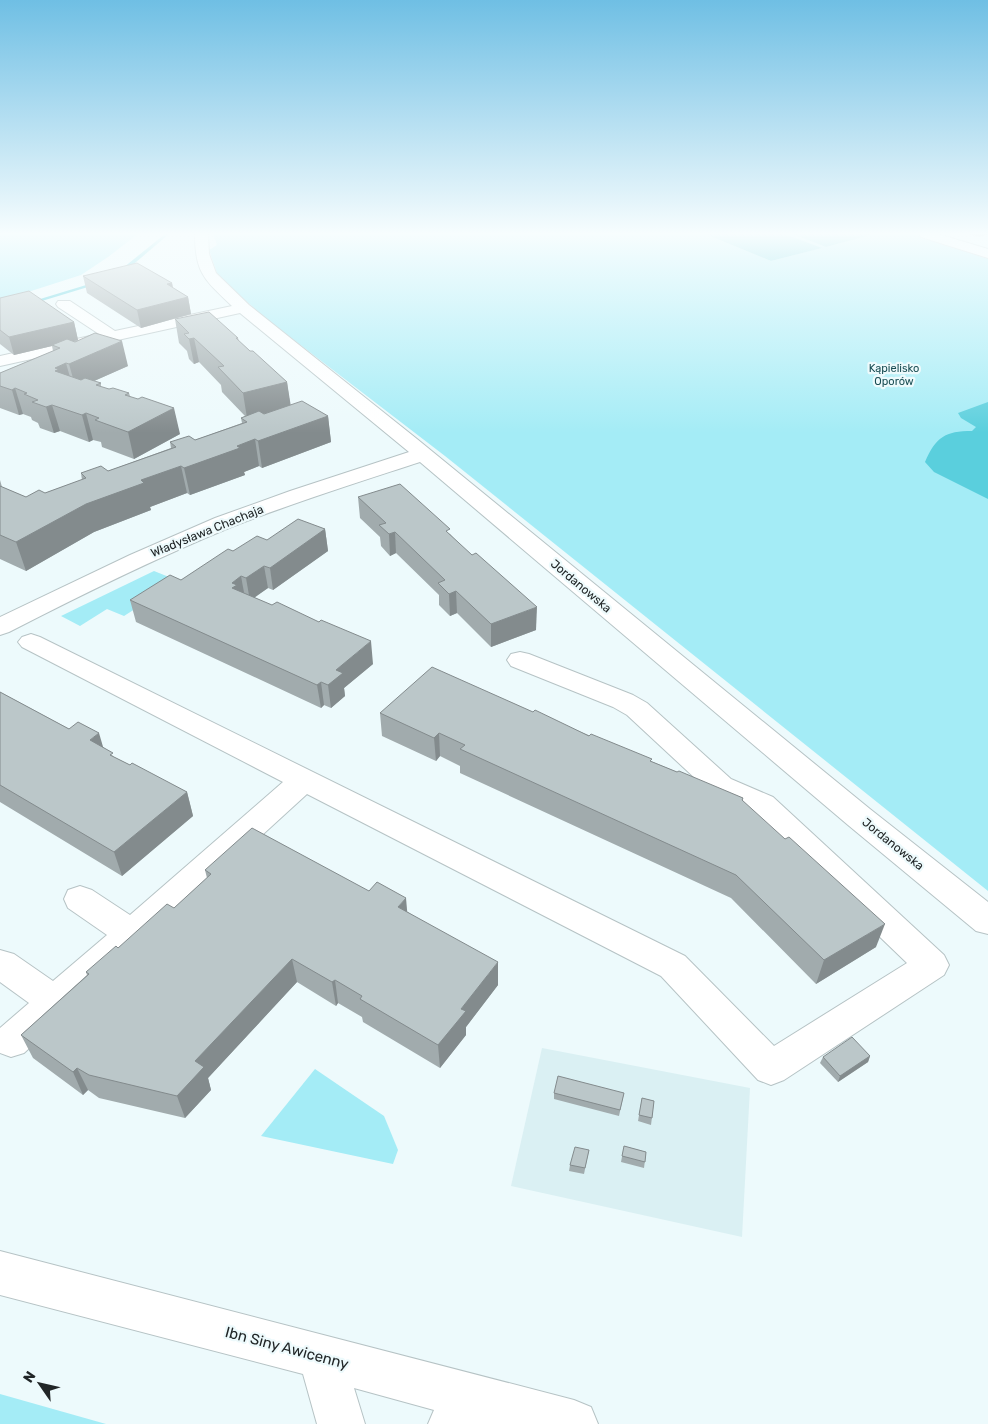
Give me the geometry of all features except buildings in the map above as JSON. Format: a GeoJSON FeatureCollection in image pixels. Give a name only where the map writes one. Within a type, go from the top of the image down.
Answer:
{"type":"FeatureCollection","features":[{"type":"Feature","properties":{"kind":"street","name":"Jordanowska"},"geometry":{"type":"LineString","coordinates":[[235,300],[859,817],[988,921]]}},
{"type":"Feature","properties":{"kind":"street"},"geometry":{"type":"LineString","coordinates":[[64,304],[112,336]]}},
{"type":"Feature","properties":{"kind":"street"},"geometry":{"type":"LineString","coordinates":[[0,361],[243,308]]}},
{"type":"Feature","properties":{"kind":"street","name":"Władysława Chachaja"},"geometry":{"type":"LineString","coordinates":[[0,627],[127,565],[223,523],[302,494],[423,454]]}},
{"type":"Feature","properties":{"kind":"street"},"geometry":{"type":"LineString","coordinates":[[31,642],[673,966],[771,1068],[932,965],[762,805],[722,786],[637,709],[623,701],[520,660]]}},
{"type":"Feature","properties":{"kind":"street"},"geometry":{"type":"LineString","coordinates":[[11,1041],[304,780]]}},
{"type":"Feature","properties":{"kind":"street"},"geometry":{"type":"LineString","coordinates":[[80,899],[131,933]]}},
{"type":"Feature","properties":{"kind":"street"},"geometry":{"type":"LineString","coordinates":[[2,964],[55,1002]]}},
{"type":"Feature","properties":{"kind":"street","name":"Ibn Siny Awicenny"},"geometry":{"type":"LineString","coordinates":[[0,1273],[321,1356],[466,1412],[574,1424]]}},
{"type":"Feature","properties":{"kind":"street"},"geometry":{"type":"LineString","coordinates":[[321,1356],[341,1424]]}},
{"type":"Feature","properties":{"kind":"shaded area"},"geometry":{"type":"Polygon","coordinates":[[[988,402],[988,499],[934,472],[925,462],[933,447],[942,437],[955,432],[972,431],[976,427],[961,418],[958,413],[988,402]]]}},
{"type":"Feature","properties":{"kind":"shaded area"},"geometry":{"type":"Polygon","coordinates":[[[542,1048],[750,1088],[742,1237],[511,1186],[542,1048]]]}},
{"type":"Feature","properties":{"kind":"green space","name":"Kąpielisko Oporów"},"geometry":{"type":"Polygon","coordinates":[[[245,300],[988,300],[988,891],[445,456],[264,317],[245,300]]]}},
{"type":"Feature","properties":{"kind":"green space"},"geometry":{"type":"Polygon","coordinates":[[[154,571],[184,583],[163,591],[124,616],[107,609],[80,626],[61,616],[154,571]]]}},
{"type":"Feature","properties":{"kind":"green space"},"geometry":{"type":"Polygon","coordinates":[[[315,1069],[384,1116],[398,1150],[393,1164],[261,1136],[315,1069]]]}},
{"type":"Feature","properties":{"kind":"green space"},"geometry":{"type":"Polygon","coordinates":[[[0,1394],[106,1424],[0,1424],[0,1394]]]}},
{"type":"Feature","properties":{"kind":"waterway"},"geometry":{"type":"LineString","coordinates":[[30,303],[39,300]]}}]}
